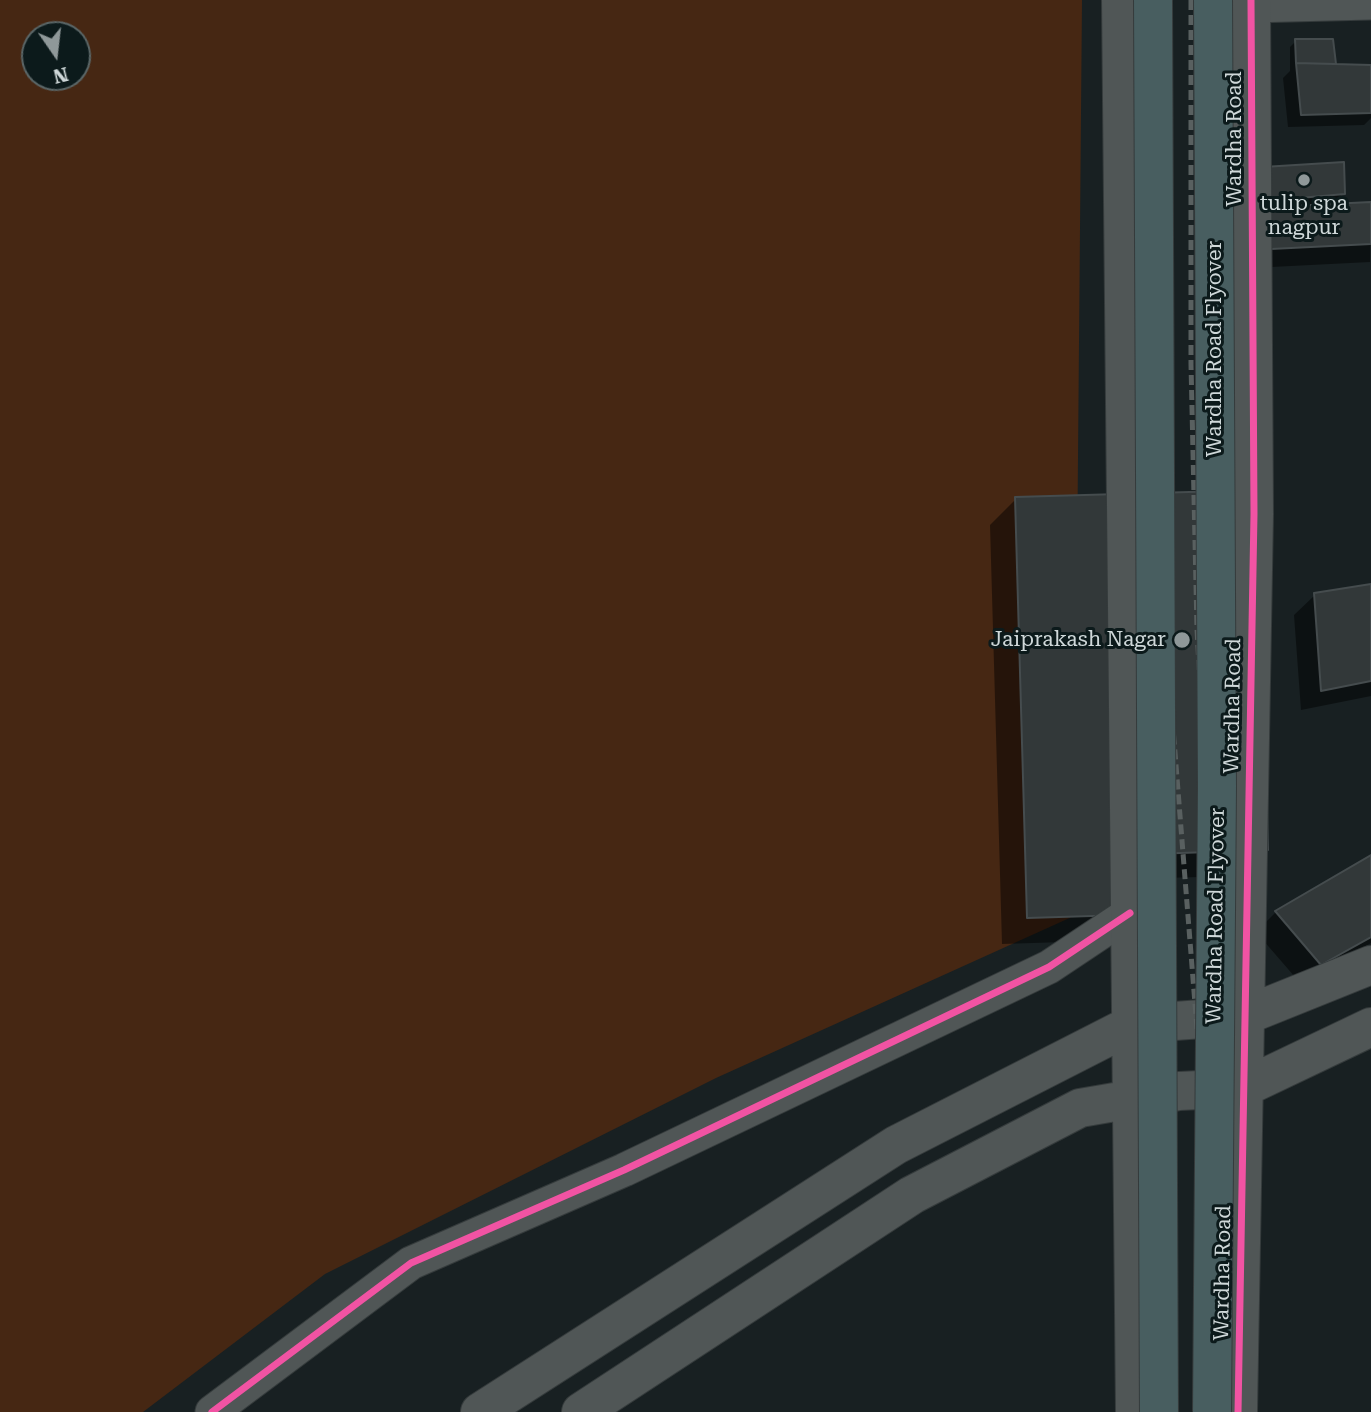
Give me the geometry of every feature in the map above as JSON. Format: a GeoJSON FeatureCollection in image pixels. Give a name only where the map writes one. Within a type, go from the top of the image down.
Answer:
{"type":"FeatureCollection","features":[{"type":"Feature","properties":{"kind":"highway"},"geometry":{"type":"LineString","coordinates":[[1153,0],[1159,1412]]}},
{"type":"Feature","properties":{"kind":"highway","name":"Wardha Road Flyover"},"geometry":{"type":"LineString","coordinates":[[1212,1412],[1217,786],[1233,2]]}},
{"type":"Feature","properties":{"kind":"street"},"geometry":{"type":"LineString","coordinates":[[1121,0],[1135,1412]]}},
{"type":"Feature","properties":{"kind":"street"},"geometry":{"type":"LineString","coordinates":[[1233,2],[1371,3]]}},
{"type":"Feature","properties":{"kind":"street","name":"Wardha Road"},"geometry":{"type":"LineString","coordinates":[[1233,2],[1254,501],[1238,1412]]}},
{"type":"Feature","properties":{"kind":"street"},"geometry":{"type":"LineString","coordinates":[[212,1412],[411,1263],[624,1170],[1049,967],[1130,913]]}},
{"type":"Feature","properties":{"kind":"street"},"geometry":{"type":"LineString","coordinates":[[480,1412],[896,1145],[1133,1024],[1244,1016],[1371,965]]}},
{"type":"Feature","properties":{"kind":"street"},"geometry":{"type":"LineString","coordinates":[[581,1412],[912,1195],[1080,1108],[1179,1091],[1243,1088],[1371,1027]]}},
{"type":"Feature","properties":{"kind":"shaded area"},"geometry":{"type":"Polygon","coordinates":[[[0,0],[1082,0],[1074,916],[716,1078],[325,1274],[143,1412],[0,1412],[0,0]]]}},
{"type":"Feature","properties":{"kind":"building"},"geometry":{"type":"Polygon","coordinates":[[[1295,39],[1333,39],[1336,64],[1296,63],[1295,39]]]}},
{"type":"Feature","properties":{"kind":"building"},"geometry":{"type":"Polygon","coordinates":[[[1296,63],[1371,65],[1371,113],[1301,115],[1296,63]]]}},
{"type":"Feature","properties":{"kind":"building","name":"tulip spa nagpur"},"geometry":{"type":"Polygon","coordinates":[[[1344,162],[1345,194],[1265,201],[1263,167],[1344,162]]]}},
{"type":"Feature","properties":{"kind":"building"},"geometry":{"type":"Polygon","coordinates":[[[1371,202],[1371,244],[1251,250],[1249,208],[1371,202]]]}},
{"type":"Feature","properties":{"kind":"building"},"geometry":{"type":"Polygon","coordinates":[[[1259,490],[1268,850],[1122,855],[1124,915],[1027,918],[1015,497],[1259,490]]]}},
{"type":"Feature","properties":{"kind":"building"},"geometry":{"type":"Polygon","coordinates":[[[1371,584],[1371,681],[1321,691],[1314,593],[1371,584]]]}},
{"type":"Feature","properties":{"kind":"building"},"geometry":{"type":"Polygon","coordinates":[[[1371,855],[1371,937],[1321,965],[1275,911],[1371,855]]]}},
{"type":"Feature","properties":{"kind":"railway"},"geometry":{"type":"LineString","coordinates":[[1163,0],[1168,368],[1165,627],[1204,1117],[1197,1412]]}},
{"type":"Feature","properties":{"kind":"railway"},"geometry":{"type":"LineString","coordinates":[[1191,0],[1191,364],[1197,629],[1223,1117],[1216,1412]]}},
{"type":"Feature","properties":{"kind":"cycle path"},"geometry":{"type":"LineString","coordinates":[[1238,1412],[1254,514],[1251,0]]}},
{"type":"Feature","properties":{"kind":"cycle path"},"geometry":{"type":"LineString","coordinates":[[212,1412],[411,1263],[624,1170],[1049,967],[1130,913]]}},
{"type":"Feature","properties":{"kind":"place","name":"tulip spa nagpur"},"geometry":{"type":"Point","coordinates":[1304,180]}},
{"type":"Feature","properties":{"kind":"place","name":"Jaiprakash Nagar"},"geometry":{"type":"Point","coordinates":[1182,640]}}]}
